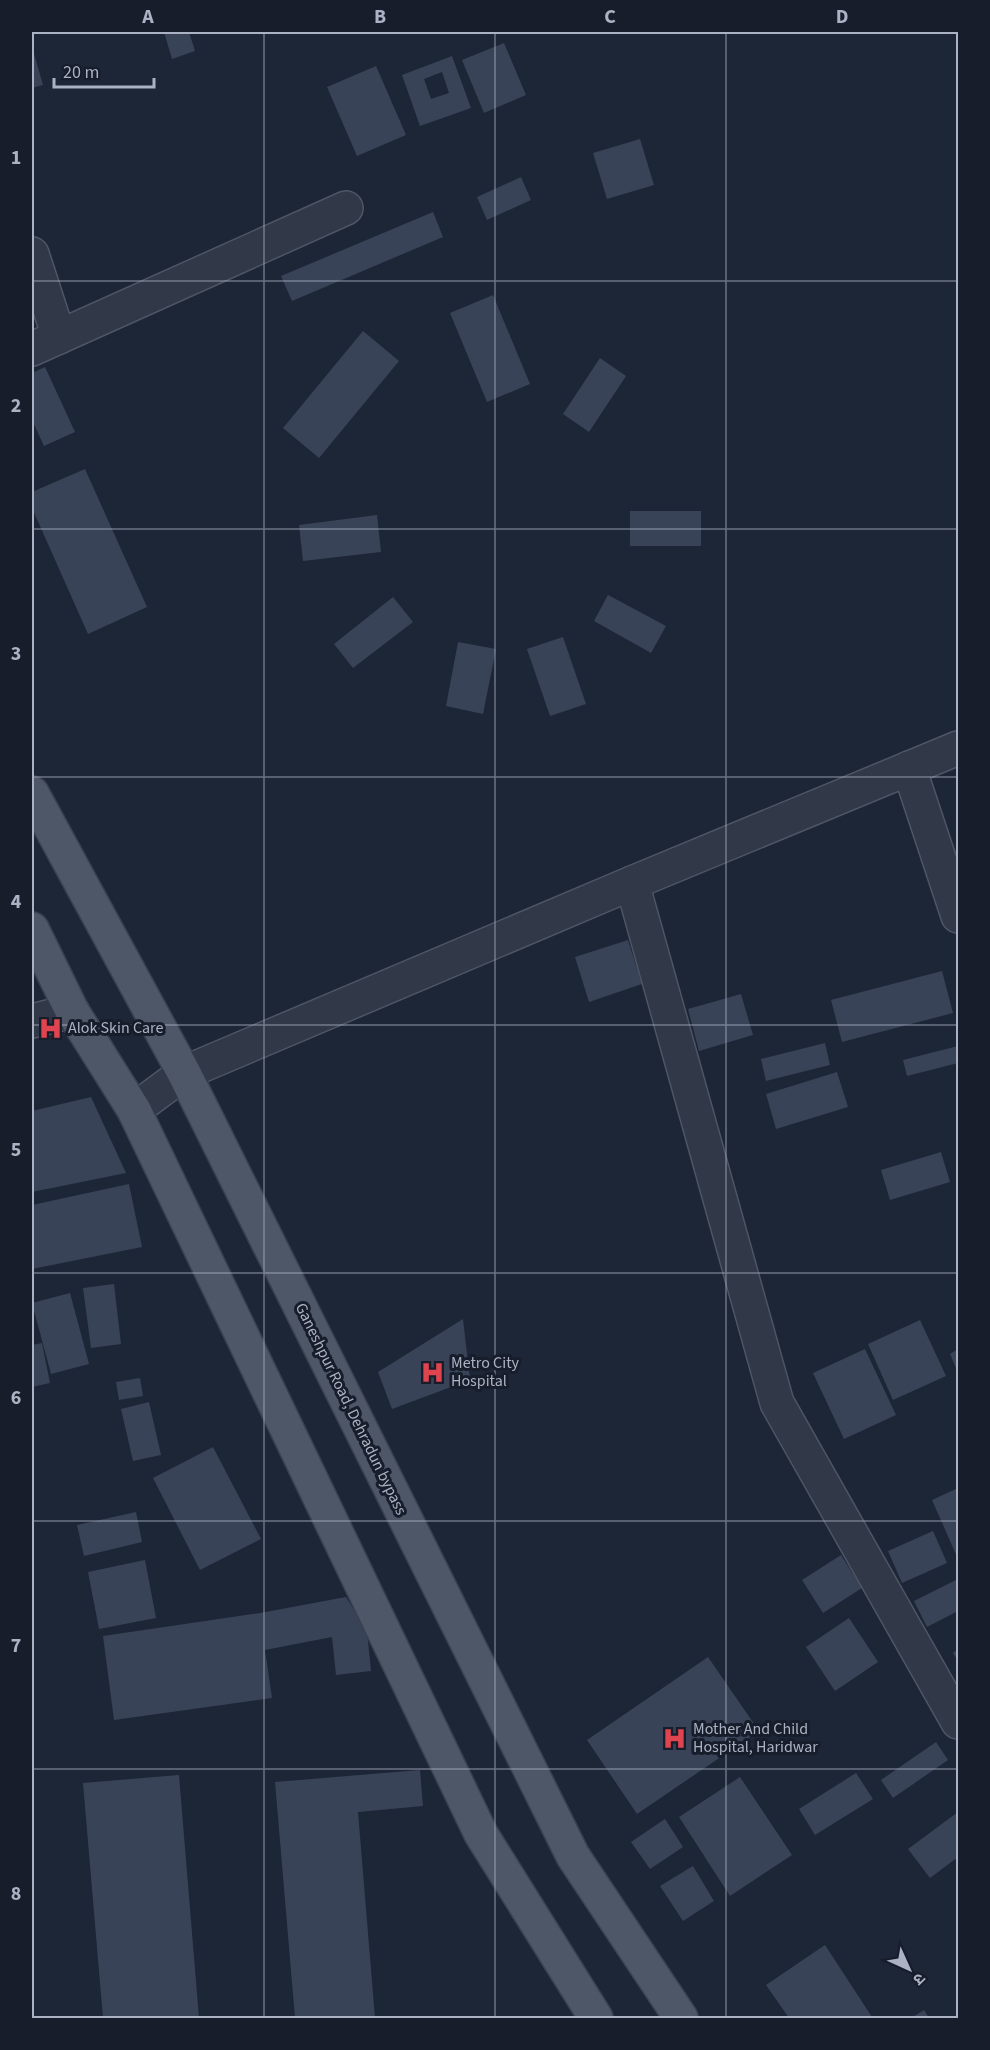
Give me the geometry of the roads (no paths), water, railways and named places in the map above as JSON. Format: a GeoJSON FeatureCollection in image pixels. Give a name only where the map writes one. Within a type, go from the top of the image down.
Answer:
{"type":"FeatureCollection","features":[{"type":"Feature","properties":{"kind":"main road","name":"Ganeshpur Road, Dehradun bypass"},"geometry":{"type":"LineString","coordinates":[[32,793],[184,1073],[573,1856],[681,2019]]}},
{"type":"Feature","properties":{"kind":"main road"},"geometry":{"type":"LineString","coordinates":[[32,929],[72,1011],[134,1110],[481,1834],[596,2019]]}},
{"type":"Feature","properties":{"kind":"street"},"geometry":{"type":"LineString","coordinates":[[32,254],[45,343],[346,208]]}},
{"type":"Feature","properties":{"kind":"street"},"geometry":{"type":"LineString","coordinates":[[134,1110],[184,1073],[958,748]]}},
{"type":"Feature","properties":{"kind":"street"},"geometry":{"type":"LineString","coordinates":[[909,768],[958,916]]}},
{"type":"Feature","properties":{"kind":"street"},"geometry":{"type":"LineString","coordinates":[[632,883],[777,1403],[958,1722]]}},
{"type":"Feature","properties":{"kind":"street"},"geometry":{"type":"LineString","coordinates":[[32,1021],[72,1011]]}},
{"type":"Feature","properties":{"kind":"place","name":"Alok Skin Care"},"geometry":{"type":"Point","coordinates":[50,1028]}},
{"type":"Feature","properties":{"kind":"place","name":"Metro City Hospital"},"geometry":{"type":"Point","coordinates":[433,1372]}},
{"type":"Feature","properties":{"kind":"place","name":"Mother And Child Hospital, Haridwar"},"geometry":{"type":"Point","coordinates":[675,1738]}}]}
